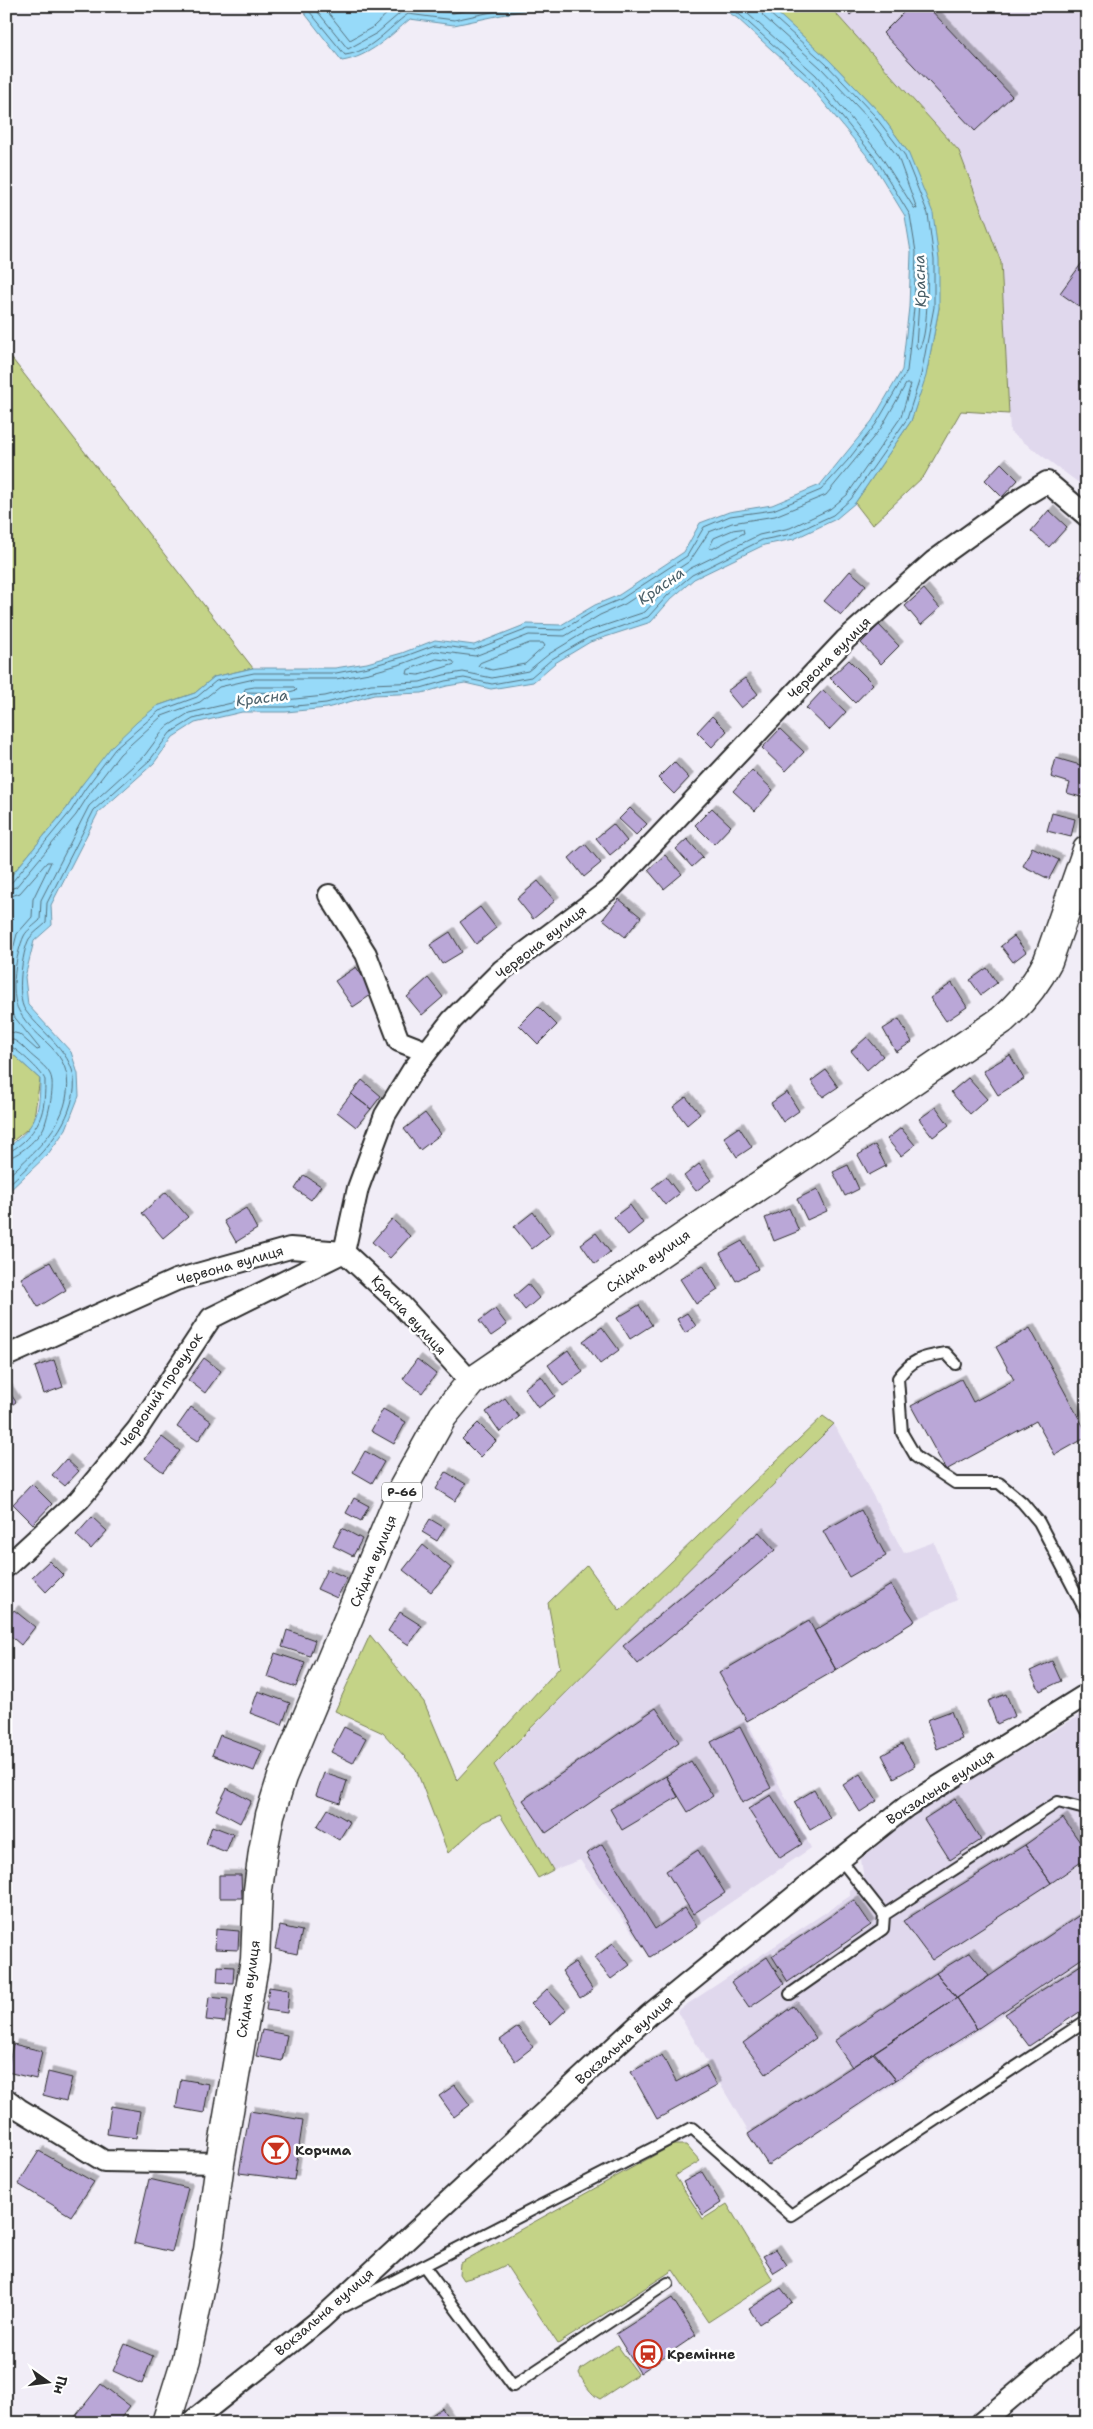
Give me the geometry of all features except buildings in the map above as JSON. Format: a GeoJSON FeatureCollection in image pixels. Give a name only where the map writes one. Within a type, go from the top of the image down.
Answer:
{"type":"FeatureCollection","features":[{"type":"Feature","properties":{"kind":"main road","name":"Східна вулиця"},"geometry":{"type":"LineString","coordinates":[[166,2423],[188,2350],[208,2250],[220,2163],[255,1960],[258,1890],[263,1851],[276,1796],[403,1488],[443,1416],[471,1382],[1002,1020],[1028,995],[1048,961],[1087,850]]}},
{"type":"Feature","properties":{"kind":"street","name":"Червона вулиця"},"geometry":{"type":"LineString","coordinates":[[6,1356],[176,1280],[290,1248],[344,1252],[358,1188],[385,1115],[412,1071],[452,1020],[502,970],[610,889],[845,640],[934,561],[1024,496],[1047,482],[1087,516]]}},
{"type":"Feature","properties":{"kind":"street"},"geometry":{"type":"LineString","coordinates":[[329,895],[366,954],[399,1041],[427,1052]]}},
{"type":"Feature","properties":{"kind":"street","name":"Красна вулиця"},"geometry":{"type":"LineString","coordinates":[[344,1252],[401,1304],[471,1382]]}},
{"type":"Feature","properties":{"kind":"street","name":"Червоний провулок"},"geometry":{"type":"LineString","coordinates":[[6,1567],[79,1500],[137,1430],[211,1318],[344,1252]]}},
{"type":"Feature","properties":{"kind":"street","name":"Вокзальна вулиця"},"geometry":{"type":"LineString","coordinates":[[190,2423],[321,2318],[649,2015],[840,1859],[907,1806],[1087,1694]]}},
{"type":"Feature","properties":{"kind":"street"},"geometry":{"type":"LineString","coordinates":[[6,2098],[104,2161],[220,2163]]}},
{"type":"Feature","properties":{"kind":"street"},"geometry":{"type":"LineString","coordinates":[[981,2423],[1087,2334]]}},
{"type":"Feature","properties":{"kind":"lane"},"geometry":{"type":"LineString","coordinates":[[956,1364],[946,1353],[923,1357],[908,1365],[898,1378],[902,1432],[916,1457],[934,1471],[955,1483],[999,1483],[1022,1502],[1038,1522],[1087,1614]]}},
{"type":"Feature","properties":{"kind":"lane"},"geometry":{"type":"LineString","coordinates":[[884,1915],[1058,1802],[1085,1809],[1087,1812]]}},
{"type":"Feature","properties":{"kind":"lane"},"geometry":{"type":"LineString","coordinates":[[790,1994],[883,1929],[884,1915],[840,1859]]}},
{"type":"Feature","properties":{"kind":"lane"},"geometry":{"type":"LineString","coordinates":[[321,2318],[692,2128],[791,2215],[1087,2020]]}},
{"type":"Feature","properties":{"kind":"lane"},"geometry":{"type":"LineString","coordinates":[[424,2266],[513,2386],[668,2283]]}},
{"type":"Feature","properties":{"kind":"shaded area"},"geometry":{"type":"Polygon","coordinates":[[[829,6],[1087,6],[1087,489],[1010,432],[1001,262],[959,151],[829,6]]]}},
{"type":"Feature","properties":{"kind":"shaded area"},"geometry":{"type":"Polygon","coordinates":[[[834,1424],[904,1553],[934,1542],[957,1600],[918,1619],[747,1721],[811,1848],[650,1957],[580,1860],[553,1870],[494,1766],[834,1424]]]}},
{"type":"Feature","properties":{"kind":"shaded area"},"geometry":{"type":"Polygon","coordinates":[[[1087,1711],[1087,2007],[1029,2046],[1005,2014],[768,2165],[677,2011],[850,1896],[850,1890],[864,1881],[861,1859],[925,1806],[1087,1711]]]}},
{"type":"Feature","properties":{"kind":"green space"},"geometry":{"type":"Polygon","coordinates":[[[769,6],[829,6],[959,151],[1001,262],[1009,414],[961,411],[924,476],[872,525],[855,503],[911,421],[927,370],[939,308],[908,152],[878,111],[829,60],[769,6]]]}},
{"type":"Feature","properties":{"kind":"green space"},"geometry":{"type":"Polygon","coordinates":[[[6,351],[253,668],[214,677],[195,693],[157,706],[81,786],[67,808],[6,882],[6,351]]]}},
{"type":"Feature","properties":{"kind":"green space"},"geometry":{"type":"Polygon","coordinates":[[[6,1048],[40,1079],[33,1124],[6,1147],[6,1048]]]}},
{"type":"Feature","properties":{"kind":"green space"},"geometry":{"type":"Polygon","coordinates":[[[823,1416],[834,1424],[494,1765],[553,1870],[538,1878],[500,1815],[483,1822],[448,1853],[416,1769],[383,1733],[335,1711],[370,1635],[424,1702],[457,1780],[560,1667],[548,1603],[587,1565],[620,1611],[823,1416]]]}},
{"type":"Feature","properties":{"kind":"green space"},"geometry":{"type":"Polygon","coordinates":[[[673,2145],[686,2145],[700,2161],[675,2176],[703,2219],[727,2204],[773,2280],[708,2322],[673,2270],[558,2344],[506,2265],[489,2273],[463,2280],[459,2274],[460,2263],[673,2145]]]}},
{"type":"Feature","properties":{"kind":"green space"},"geometry":{"type":"Polygon","coordinates":[[[617,2345],[638,2374],[600,2399],[590,2391],[579,2373],[581,2369],[617,2345]]]}},
{"type":"Feature","properties":{"kind":"water"},"geometry":{"type":"Polygon","coordinates":[[[299,6],[544,6],[454,25],[410,19],[387,39],[370,50],[352,59],[342,61],[299,6]]]}},
{"type":"Feature","properties":{"kind":"water","name":"Красна"},"geometry":{"type":"Polygon","coordinates":[[[719,6],[769,6],[829,60],[878,111],[908,152],[933,213],[939,260],[939,308],[926,376],[911,421],[855,503],[836,519],[794,539],[764,545],[694,579],[671,599],[651,622],[590,642],[555,663],[533,682],[491,689],[465,683],[422,693],[374,695],[327,708],[286,712],[242,712],[195,723],[173,737],[154,763],[98,813],[51,905],[52,925],[34,941],[25,977],[28,1005],[71,1052],[78,1074],[79,1096],[66,1129],[48,1154],[6,1194],[6,1149],[24,1134],[34,1120],[39,1102],[40,1079],[6,1048],[6,882],[67,808],[81,786],[112,746],[137,722],[157,706],[195,693],[214,677],[253,668],[335,668],[367,663],[402,653],[435,640],[474,645],[527,624],[561,625],[595,605],[619,595],[684,552],[700,523],[729,512],[772,505],[820,485],[872,421],[902,370],[909,307],[911,252],[905,216],[872,162],[807,82],[737,18],[719,6]]]}},
{"type":"Feature","properties":{"kind":"place","name":"Корчма"},"geometry":{"type":"Point","coordinates":[276,2150]}},
{"type":"Feature","properties":{"kind":"place","name":"Кремінне"},"geometry":{"type":"Point","coordinates":[648,2354]}}]}
